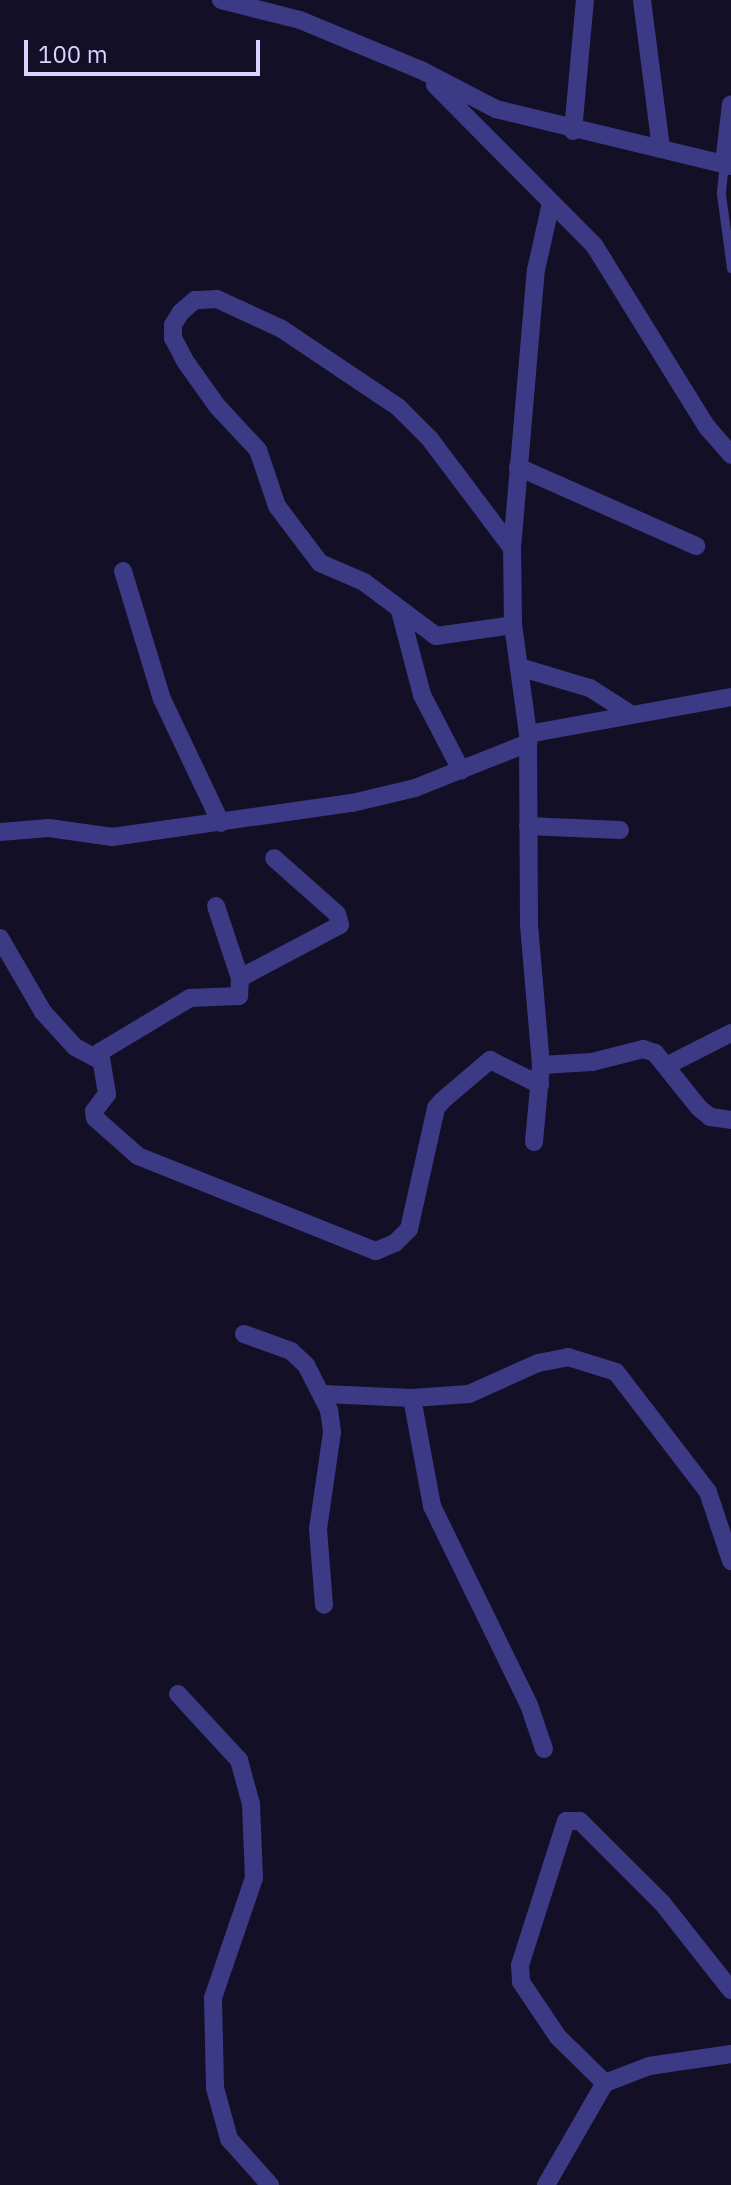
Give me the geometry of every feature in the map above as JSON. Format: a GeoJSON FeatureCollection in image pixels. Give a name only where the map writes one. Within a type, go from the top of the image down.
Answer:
{"type":"FeatureCollection","features":[{"type":"Feature","properties":{"kind":"street"},"geometry":{"type":"LineString","coordinates":[[221,0],[300,20],[421,70],[496,109],[573,131],[728,164],[731,104]]}},
{"type":"Feature","properties":{"kind":"street"},"geometry":{"type":"LineString","coordinates":[[573,131],[585,0]]}},
{"type":"Feature","properties":{"kind":"street"},"geometry":{"type":"LineString","coordinates":[[642,0],[661,149]]}},
{"type":"Feature","properties":{"kind":"street"},"geometry":{"type":"LineString","coordinates":[[421,70],[594,245],[707,427],[731,455]]}},
{"type":"Feature","properties":{"kind":"street"},"geometry":{"type":"LineString","coordinates":[[534,1142],[541,1065],[529,926],[528,738],[513,625],[512,548],[536,270],[551,203]]}},
{"type":"Feature","properties":{"kind":"street"},"geometry":{"type":"LineString","coordinates":[[512,548],[429,438],[398,407],[282,329],[208,296],[195,300],[173,325],[173,338],[217,406],[258,450],[277,506],[293,532],[320,563],[364,582],[436,636],[513,625]]}},
{"type":"Feature","properties":{"kind":"street"},"geometry":{"type":"LineString","coordinates":[[518,467],[696,546]]}},
{"type":"Feature","properties":{"kind":"street"},"geometry":{"type":"LineString","coordinates":[[123,571],[162,699],[221,823]]}},
{"type":"Feature","properties":{"kind":"street"},"geometry":{"type":"LineString","coordinates":[[400,611],[422,695],[461,770]]}},
{"type":"Feature","properties":{"kind":"street"},"geometry":{"type":"LineString","coordinates":[[519,667],[590,688],[629,713]]}},
{"type":"Feature","properties":{"kind":"street"},"geometry":{"type":"LineString","coordinates":[[0,832],[49,828],[112,837],[352,803],[461,770],[528,738],[629,713],[731,697]]}},
{"type":"Feature","properties":{"kind":"street"},"geometry":{"type":"LineString","coordinates":[[528,826],[620,830]]}},
{"type":"Feature","properties":{"kind":"street"},"geometry":{"type":"LineString","coordinates":[[240,978],[340,925],[337,914],[274,858]]}},
{"type":"Feature","properties":{"kind":"street"},"geometry":{"type":"LineString","coordinates":[[216,906],[240,978],[239,996],[190,998],[105,1045],[98,1059],[107,1094],[94,1111],[95,1118],[138,1156],[376,1251],[395,1243],[409,1229],[436,1108],[443,1100],[490,1060],[540,1085]]}},
{"type":"Feature","properties":{"kind":"street"},"geometry":{"type":"LineString","coordinates":[[0,938],[43,1012],[75,1047],[98,1059]]}},
{"type":"Feature","properties":{"kind":"street"},"geometry":{"type":"LineString","coordinates":[[666,1066],[731,1033]]}},
{"type":"Feature","properties":{"kind":"street"},"geometry":{"type":"LineString","coordinates":[[541,1065],[592,1062],[643,1049],[666,1066],[699,1108],[710,1117],[731,1120]]}},
{"type":"Feature","properties":{"kind":"street"},"geometry":{"type":"LineString","coordinates":[[244,1334],[291,1351],[323,1394],[332,1432],[318,1529],[324,1605]]}},
{"type":"Feature","properties":{"kind":"street"},"geometry":{"type":"LineString","coordinates":[[323,1394],[412,1398],[469,1394],[538,1363],[568,1357],[616,1372],[708,1492],[731,1561]]}},
{"type":"Feature","properties":{"kind":"street"},"geometry":{"type":"LineString","coordinates":[[412,1398],[432,1506],[529,1705],[544,1749]]}},
{"type":"Feature","properties":{"kind":"street"},"geometry":{"type":"LineString","coordinates":[[178,1694],[239,1760],[251,1804],[254,1878],[213,1998],[215,2088],[229,2139],[270,2185]]}},
{"type":"Feature","properties":{"kind":"street"},"geometry":{"type":"LineString","coordinates":[[605,2083],[558,2037],[521,1982],[520,1965],[566,1821],[580,1821],[663,1904],[731,1990]]}},
{"type":"Feature","properties":{"kind":"street"},"geometry":{"type":"LineString","coordinates":[[546,2185],[605,2083],[649,2066],[731,2054]]}},
{"type":"Feature","properties":{"kind":"lane"},"geometry":{"type":"LineString","coordinates":[[728,164],[721,194],[731,268]]}}]}
